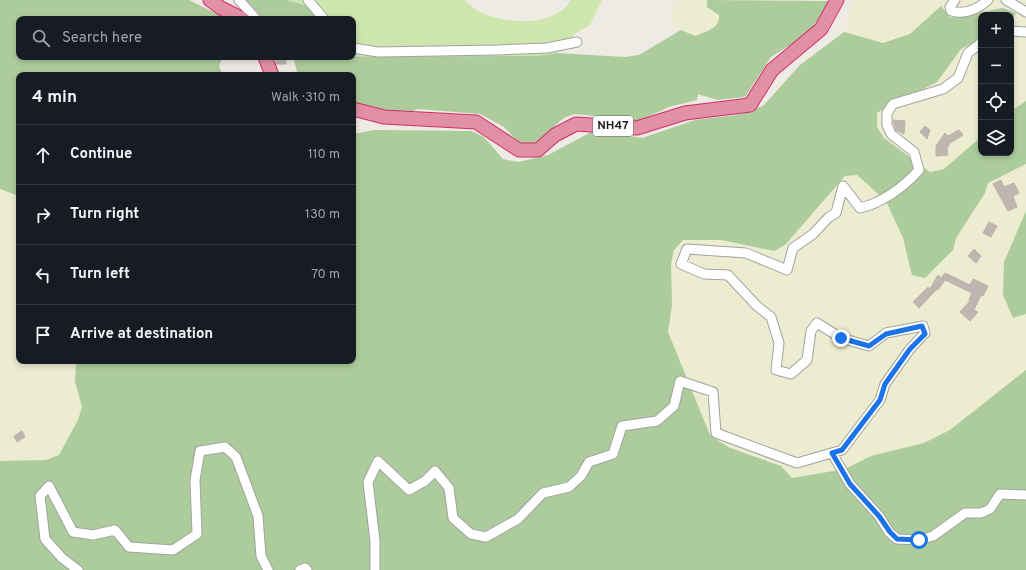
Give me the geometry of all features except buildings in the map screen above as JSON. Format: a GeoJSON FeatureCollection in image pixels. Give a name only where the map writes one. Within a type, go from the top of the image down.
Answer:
{"type":"FeatureCollection","features":[{"type":"Feature","properties":{"kind":"highway"},"geometry":{"type":"LineString","coordinates":[[210,0],[221,8],[237,16]]}},
{"type":"Feature","properties":{"kind":"highway","name":"NH47"},"geometry":{"type":"LineString","coordinates":[[356,110],[384,117],[476,122],[519,150],[538,150],[555,134],[576,124],[637,128],[685,113],[750,105],[772,70],[821,29],[837,0]]}},
{"type":"Feature","properties":{"kind":"highway"},"geometry":{"type":"LineString","coordinates":[[266,60],[271,72]]}},
{"type":"Feature","properties":{"kind":"street"},"geometry":{"type":"LineString","coordinates":[[238,0],[253,16]]}},
{"type":"Feature","properties":{"kind":"street"},"geometry":{"type":"LineString","coordinates":[[308,0],[321,16]]}},
{"type":"Feature","properties":{"kind":"street"},"geometry":{"type":"LineString","coordinates":[[955,0],[950,7],[951,11],[957,13],[968,12],[981,7],[988,0]]}},
{"type":"Feature","properties":{"kind":"street"},"geometry":{"type":"LineString","coordinates":[[1006,0],[1026,12]]}},
{"type":"Feature","properties":{"kind":"street"},"geometry":{"type":"LineString","coordinates":[[1014,31],[1026,32]]}},
{"type":"Feature","properties":{"kind":"street"},"geometry":{"type":"LineString","coordinates":[[356,48],[378,52],[476,51],[547,48],[577,42]]}},
{"type":"Feature","properties":{"kind":"street"},"geometry":{"type":"LineString","coordinates":[[375,570],[375,541],[368,482],[378,462],[409,490],[424,482],[434,471],[449,488],[453,518],[471,534],[486,537],[518,519],[543,493],[569,487],[581,476],[589,462],[613,454],[622,426],[657,421],[674,406],[680,381],[713,392],[716,433],[796,463],[842,450],[880,400],[885,384],[910,349],[925,334],[922,326],[886,334],[869,346],[841,338],[817,323],[810,331],[807,360],[791,374],[776,370],[779,343],[771,317],[757,306],[728,275],[704,274],[681,264],[687,249],[712,250],[746,253],[787,270],[793,248],[813,234],[829,217],[836,213],[843,186],[860,208],[870,206],[908,182],[919,170],[914,152],[891,134],[887,124],[887,113],[893,104],[943,89],[958,78],[968,53],[978,45]]}},
{"type":"Feature","properties":{"kind":"street"},"geometry":{"type":"LineString","coordinates":[[78,570],[62,558],[45,539],[40,496],[49,486],[73,532],[93,535],[115,530],[129,547],[173,550],[197,534],[195,480],[200,451],[225,447],[236,457],[258,516],[260,556],[268,570]]}},
{"type":"Feature","properties":{"kind":"street"},"geometry":{"type":"LineString","coordinates":[[832,453],[850,484],[879,516],[897,539],[919,540],[933,536],[966,513],[981,513],[990,509],[1000,494],[1026,495]]}},
{"type":"Feature","properties":{"kind":"street"},"geometry":{"type":"LineString","coordinates":[[300,570],[305,568],[307,570]]}},
{"type":"Feature","properties":{"kind":"green space"},"geometry":{"type":"Polygon","coordinates":[[[0,0],[189,0],[221,16],[16,16],[16,60],[222,60],[219,66],[222,72],[16,72],[16,195],[0,189],[0,0]]]}},
{"type":"Feature","properties":{"kind":"green space"},"geometry":{"type":"Polygon","coordinates":[[[246,0],[287,0],[311,7],[317,16],[261,16],[246,0]]]}},
{"type":"Feature","properties":{"kind":"green space"},"geometry":{"type":"Polygon","coordinates":[[[287,0],[464,0],[476,10],[484,14],[506,20],[531,21],[554,15],[564,9],[571,0],[602,0],[590,25],[576,33],[557,53],[537,56],[356,58],[356,16],[317,16],[311,7],[287,0]]]}},
{"type":"Feature","properties":{"kind":"green space"},"geometry":{"type":"Polygon","coordinates":[[[680,0],[707,0],[707,7],[719,15],[719,21],[716,27],[695,36],[681,30],[670,22],[672,8],[680,0]]]}},
{"type":"Feature","properties":{"kind":"green space"},"geometry":{"type":"Polygon","coordinates":[[[707,0],[830,1],[809,33],[771,57],[745,97],[717,100],[698,94],[697,100],[669,107],[639,121],[575,114],[560,121],[541,140],[529,145],[521,145],[504,127],[480,114],[418,109],[411,112],[394,113],[377,111],[356,106],[356,72],[297,72],[294,60],[356,60],[356,57],[537,56],[557,53],[625,57],[639,55],[681,30],[695,36],[712,29],[719,20],[719,15],[707,7],[707,0]]]}},
{"type":"Feature","properties":{"kind":"green space"},"geometry":{"type":"Polygon","coordinates":[[[853,0],[1026,0],[1026,101],[1014,109],[1014,12],[1003,8],[950,18],[941,7],[910,34],[883,43],[844,32],[853,0]]]}},
{"type":"Feature","properties":{"kind":"green space"},"geometry":{"type":"Polygon","coordinates":[[[941,6],[950,18],[978,13],[978,40],[961,49],[937,82],[877,113],[877,127],[884,138],[930,172],[944,169],[978,140],[978,156],[1014,156],[1014,109],[1026,101],[1026,164],[988,183],[985,193],[956,238],[953,250],[925,278],[912,275],[903,238],[886,201],[857,175],[845,176],[785,245],[774,251],[721,240],[683,240],[674,250],[671,264],[672,305],[668,332],[710,435],[728,447],[781,466],[792,478],[845,469],[871,456],[924,443],[950,430],[1026,370],[1026,570],[0,570],[0,461],[46,460],[59,455],[78,420],[82,407],[75,382],[76,364],[356,364],[356,133],[374,130],[471,131],[484,137],[503,159],[518,162],[548,155],[595,130],[642,138],[695,120],[736,115],[763,106],[800,65],[844,32],[883,43],[910,34],[941,6]]]}},
{"type":"Feature","properties":{"kind":"green space"},"geometry":{"type":"Polygon","coordinates":[[[1003,8],[1013,12],[982,12],[1003,8]]]}},
{"type":"Feature","properties":{"kind":"green space"},"geometry":{"type":"Polygon","coordinates":[[[978,40],[978,140],[944,169],[930,172],[884,138],[877,127],[877,113],[937,82],[961,49],[978,40]]]}},
{"type":"Feature","properties":{"kind":"green space"},"geometry":{"type":"Polygon","coordinates":[[[1026,164],[1026,211],[1004,262],[1003,295],[1013,318],[1026,314],[1026,370],[950,430],[924,443],[871,456],[845,469],[792,478],[781,466],[728,447],[710,435],[668,332],[672,305],[671,264],[674,250],[683,240],[721,240],[774,251],[785,245],[845,176],[857,175],[886,201],[903,238],[912,275],[953,250],[956,238],[985,193],[988,183],[1026,164]]]}},
{"type":"Feature","properties":{"kind":"green space"},"geometry":{"type":"Polygon","coordinates":[[[0,189],[16,195],[16,364],[76,364],[75,382],[82,407],[78,420],[59,455],[46,460],[0,461],[0,189]]]}},
{"type":"Feature","properties":{"kind":"green space"},"geometry":{"type":"Polygon","coordinates":[[[1026,211],[1026,314],[1013,318],[1003,295],[1004,262],[1026,211]]]}},
{"type":"Feature","properties":{"kind":"route"},"geometry":{"type":"LineString","coordinates":[[841,338],[869,346],[886,334],[922,326],[925,334],[910,349],[885,384],[880,400],[842,450],[832,453],[850,484],[879,516],[897,539],[919,540]]}}]}
